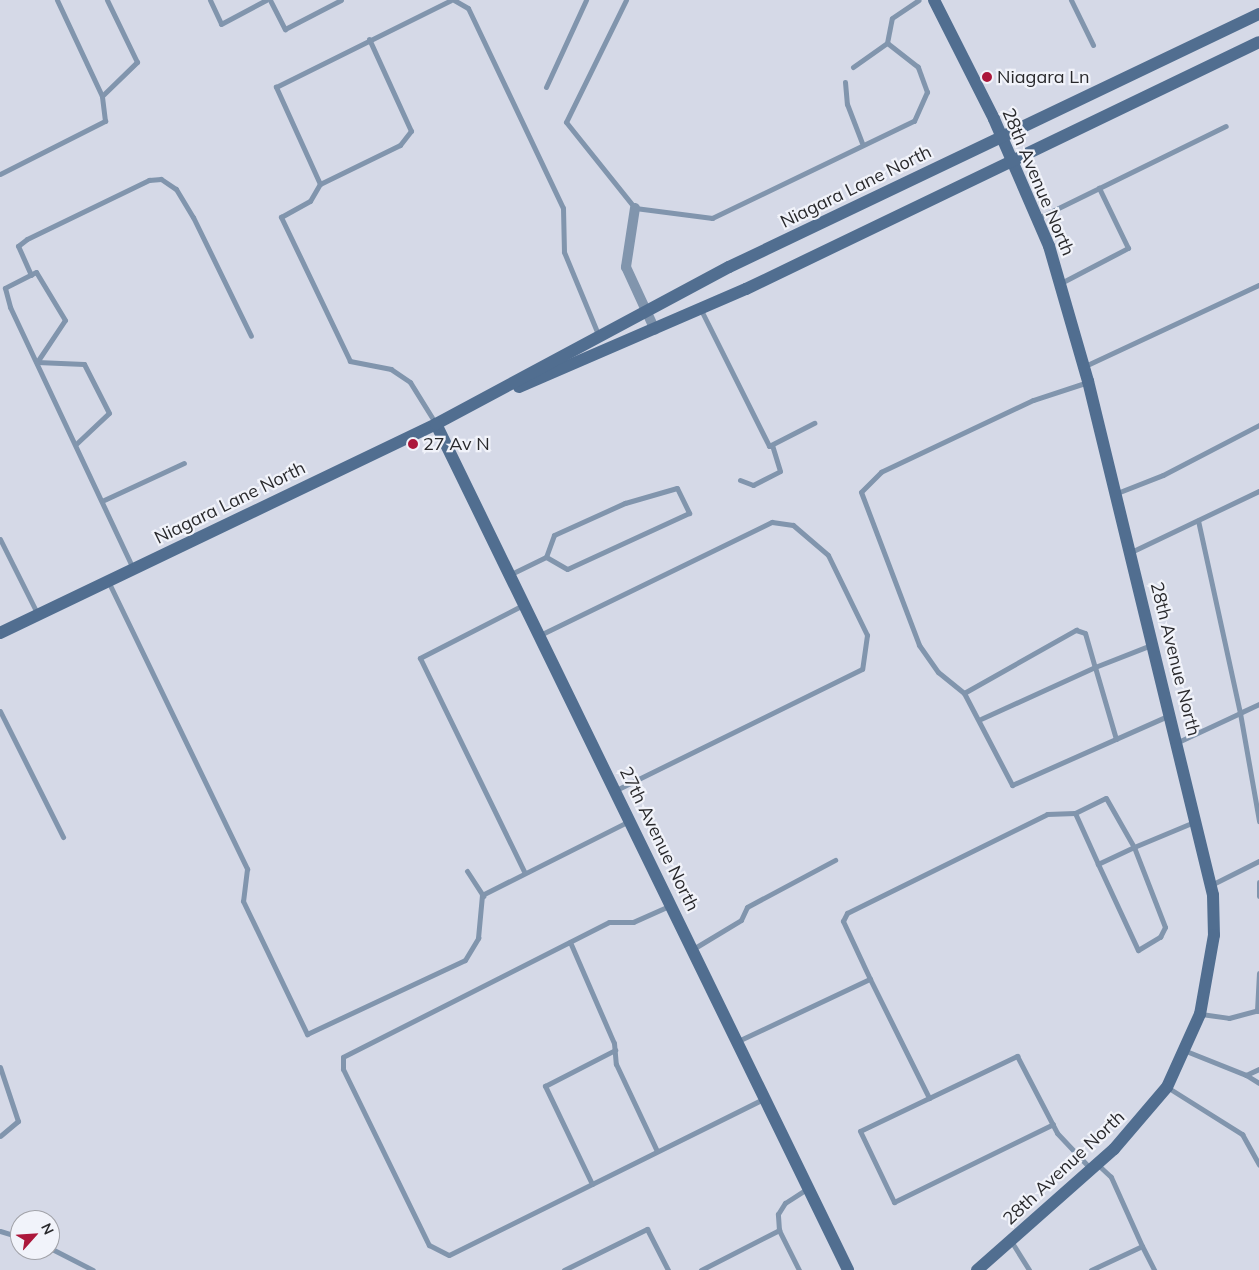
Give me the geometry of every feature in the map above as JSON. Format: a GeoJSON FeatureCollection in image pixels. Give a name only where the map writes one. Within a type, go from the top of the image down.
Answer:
{"type":"FeatureCollection","features":[{"type":"Feature","properties":{"kind":"street","name":"28th Avenue North"},"geometry":{"type":"LineString","coordinates":[[934,0],[1002,138],[1037,218],[1084,366],[1197,821],[1211,885],[1214,936],[1200,1014],[1186,1051],[1167,1087],[1094,1167],[977,1270]]}},
{"type":"Feature","properties":{"kind":"street","name":"Niagara Lane North"},"geometry":{"type":"LineString","coordinates":[[0,633],[436,424],[598,334],[646,310],[1259,14]]}},
{"type":"Feature","properties":{"kind":"street","name":"Niagara Lane North"},"geometry":{"type":"LineString","coordinates":[[475,404],[656,330],[1258,46]]}},
{"type":"Feature","properties":{"kind":"street"},"geometry":{"type":"LineString","coordinates":[[635,208],[626,267],[656,330]]}},
{"type":"Feature","properties":{"kind":"street","name":"27th Avenue North"},"geometry":{"type":"LineString","coordinates":[[436,424],[523,605],[542,634],[848,1270]]}},
{"type":"Feature","properties":{"kind":"lane"},"geometry":{"type":"LineString","coordinates":[[0,174],[106,121],[102,96],[56,0]]}},
{"type":"Feature","properties":{"kind":"lane"},"geometry":{"type":"LineString","coordinates":[[102,96],[137,62],[107,0]]}},
{"type":"Feature","properties":{"kind":"lane"},"geometry":{"type":"LineString","coordinates":[[210,0],[221,24],[266,0]]}},
{"type":"Feature","properties":{"kind":"lane"},"geometry":{"type":"LineString","coordinates":[[270,0],[285,29],[341,0]]}},
{"type":"Feature","properties":{"kind":"lane"},"geometry":{"type":"LineString","coordinates":[[320,184],[276,87],[369,39],[452,0],[468,8],[563,208],[564,252],[598,334]]}},
{"type":"Feature","properties":{"kind":"lane"},"geometry":{"type":"LineString","coordinates":[[546,87],[586,0]]}},
{"type":"Feature","properties":{"kind":"lane"},"geometry":{"type":"LineString","coordinates":[[626,0],[566,122],[635,208],[712,218],[862,143],[914,121],[927,92],[918,68],[887,43]]}},
{"type":"Feature","properties":{"kind":"lane"},"geometry":{"type":"LineString","coordinates":[[853,67],[887,43],[892,18],[919,0]]}},
{"type":"Feature","properties":{"kind":"lane"},"geometry":{"type":"LineString","coordinates":[[1071,0],[1093,45]]}},
{"type":"Feature","properties":{"kind":"lane"},"geometry":{"type":"LineString","coordinates":[[369,39],[411,132],[400,145],[320,184],[310,201],[281,217],[350,361],[391,369],[410,382],[436,424]]}},
{"type":"Feature","properties":{"kind":"lane"},"geometry":{"type":"LineString","coordinates":[[845,82],[847,104],[862,143]]}},
{"type":"Feature","properties":{"kind":"lane"},"geometry":{"type":"LineString","coordinates":[[1037,218],[1226,126]]}},
{"type":"Feature","properties":{"kind":"lane"},"geometry":{"type":"LineString","coordinates":[[30,275],[18,246],[27,239],[149,180],[161,179],[176,189],[193,217],[251,336]]}},
{"type":"Feature","properties":{"kind":"lane"},"geometry":{"type":"LineString","coordinates":[[1059,284],[1128,248],[1099,188]]}},
{"type":"Feature","properties":{"kind":"lane"},"geometry":{"type":"LineString","coordinates":[[37,362],[65,320],[44,280],[36,272],[5,288],[37,362],[104,500],[133,568]]}},
{"type":"Feature","properties":{"kind":"lane"},"geometry":{"type":"LineString","coordinates":[[1084,366],[1259,285]]}},
{"type":"Feature","properties":{"kind":"lane"},"geometry":{"type":"LineString","coordinates":[[700,309],[772,445],[780,471],[753,485],[740,480]]}},
{"type":"Feature","properties":{"kind":"lane"},"geometry":{"type":"LineString","coordinates":[[37,362],[84,364],[109,413],[76,444]]}},
{"type":"Feature","properties":{"kind":"lane"},"geometry":{"type":"LineString","coordinates":[[1088,381],[1033,400],[881,472],[861,492],[919,645],[938,672],[964,693],[981,719],[1012,785],[1172,715]]}},
{"type":"Feature","properties":{"kind":"lane"},"geometry":{"type":"LineString","coordinates":[[772,445],[814,423]]}},
{"type":"Feature","properties":{"kind":"lane"},"geometry":{"type":"LineString","coordinates":[[1117,493],[1163,476],[1259,424]]}},
{"type":"Feature","properties":{"kind":"lane"},"geometry":{"type":"LineString","coordinates":[[104,500],[184,462]]}},
{"type":"Feature","properties":{"kind":"lane"},"geometry":{"type":"LineString","coordinates":[[508,575],[546,558],[554,535],[625,503],[677,488],[689,513],[567,568],[546,558]]}},
{"type":"Feature","properties":{"kind":"lane"},"geometry":{"type":"LineString","coordinates":[[1130,552],[1259,491]]}},
{"type":"Feature","properties":{"kind":"lane"},"geometry":{"type":"LineString","coordinates":[[1198,521],[1240,713],[1259,821]]}},
{"type":"Feature","properties":{"kind":"lane"},"geometry":{"type":"LineString","coordinates":[[542,634],[772,522],[793,525],[828,555],[867,634],[862,669],[616,790]]}},
{"type":"Feature","properties":{"kind":"lane"},"geometry":{"type":"LineString","coordinates":[[0,539],[38,615]]}},
{"type":"Feature","properties":{"kind":"lane"},"geometry":{"type":"LineString","coordinates":[[108,581],[247,869],[243,901],[307,1034],[466,960],[478,938],[482,896],[467,871]]}},
{"type":"Feature","properties":{"kind":"lane"},"geometry":{"type":"LineString","coordinates":[[523,605],[420,658],[525,873]]}},
{"type":"Feature","properties":{"kind":"lane"},"geometry":{"type":"LineString","coordinates":[[964,693],[1076,630],[1085,633],[1116,739]]}},
{"type":"Feature","properties":{"kind":"lane"},"geometry":{"type":"LineString","coordinates":[[981,719],[1095,667],[1154,644]]}},
{"type":"Feature","properties":{"kind":"lane"},"geometry":{"type":"LineString","coordinates":[[1178,742],[1259,704]]}},
{"type":"Feature","properties":{"kind":"lane"},"geometry":{"type":"LineString","coordinates":[[0,711],[63,837]]}},
{"type":"Feature","properties":{"kind":"lane"},"geometry":{"type":"LineString","coordinates":[[929,1098],[843,921],[847,913],[1047,814],[1075,812],[1106,798],[1134,847],[1165,928],[1160,937],[1138,950],[1075,812]]}},
{"type":"Feature","properties":{"kind":"lane"},"geometry":{"type":"LineString","coordinates":[[482,896],[630,820]]}},
{"type":"Feature","properties":{"kind":"lane"},"geometry":{"type":"LineString","coordinates":[[1098,864],[1197,821]]}},
{"type":"Feature","properties":{"kind":"lane"},"geometry":{"type":"LineString","coordinates":[[693,949],[741,920],[747,907],[835,860]]}},
{"type":"Feature","properties":{"kind":"lane"},"geometry":{"type":"LineString","coordinates":[[1211,885],[1259,861]]}},
{"type":"Feature","properties":{"kind":"lane"},"geometry":{"type":"LineString","coordinates":[[1259,882],[1259,896]]}},
{"type":"Feature","properties":{"kind":"lane"},"geometry":{"type":"LineString","coordinates":[[672,905],[633,922],[609,922],[343,1057],[343,1069],[429,1245],[449,1254],[765,1098]]}},
{"type":"Feature","properties":{"kind":"lane"},"geometry":{"type":"LineString","coordinates":[[570,942],[615,1050],[616,1064],[657,1151]]}},
{"type":"Feature","properties":{"kind":"lane"},"geometry":{"type":"LineString","coordinates":[[1200,1014],[1229,1018],[1258,1010],[1259,974]]}},
{"type":"Feature","properties":{"kind":"lane"},"geometry":{"type":"LineString","coordinates":[[738,1041],[870,979]]}},
{"type":"Feature","properties":{"kind":"lane"},"geometry":{"type":"LineString","coordinates":[[592,1184],[545,1086],[615,1050]]}},
{"type":"Feature","properties":{"kind":"lane"},"geometry":{"type":"LineString","coordinates":[[1186,1051],[1246,1075],[1259,1083]]}},
{"type":"Feature","properties":{"kind":"lane"},"geometry":{"type":"LineString","coordinates":[[1052,1124],[894,1202],[860,1131],[1017,1056],[1052,1124],[1094,1167],[1111,1177],[1154,1270]]}},
{"type":"Feature","properties":{"kind":"lane"},"geometry":{"type":"LineString","coordinates":[[0,1067],[18,1121],[0,1136]]}},
{"type":"Feature","properties":{"kind":"lane"},"geometry":{"type":"LineString","coordinates":[[1246,1075],[1259,1069]]}},
{"type":"Feature","properties":{"kind":"lane"},"geometry":{"type":"LineString","coordinates":[[1167,1087],[1242,1134],[1259,1166]]}},
{"type":"Feature","properties":{"kind":"lane"},"geometry":{"type":"LineString","coordinates":[[800,1270],[779,1230],[778,1214],[785,1203],[809,1188]]}},
{"type":"Feature","properties":{"kind":"lane"},"geometry":{"type":"LineString","coordinates":[[564,1270],[647,1229],[668,1270]]}},
{"type":"Feature","properties":{"kind":"lane"},"geometry":{"type":"LineString","coordinates":[[701,1270],[779,1230]]}},
{"type":"Feature","properties":{"kind":"lane"},"geometry":{"type":"LineString","coordinates":[[1011,1240],[1029,1270]]}},
{"type":"Feature","properties":{"kind":"lane"},"geometry":{"type":"LineString","coordinates":[[1091,1270],[1142,1246]]}},
{"type":"Feature","properties":{"kind":"lane"},"geometry":{"type":"LineString","coordinates":[[60,1253],[93,1270]]}},
{"type":"Feature","properties":{"kind":"shaded area"},"geometry":{"type":"Polygon","coordinates":[[[0,0],[1259,0],[1259,1270],[0,1270],[0,0]]]}},
{"type":"Feature","properties":{"kind":"place","name":"Niagara Ln"},"geometry":{"type":"Point","coordinates":[987,77]}},
{"type":"Feature","properties":{"kind":"place","name":"27 Av N"},"geometry":{"type":"Point","coordinates":[413,444]}}]}
